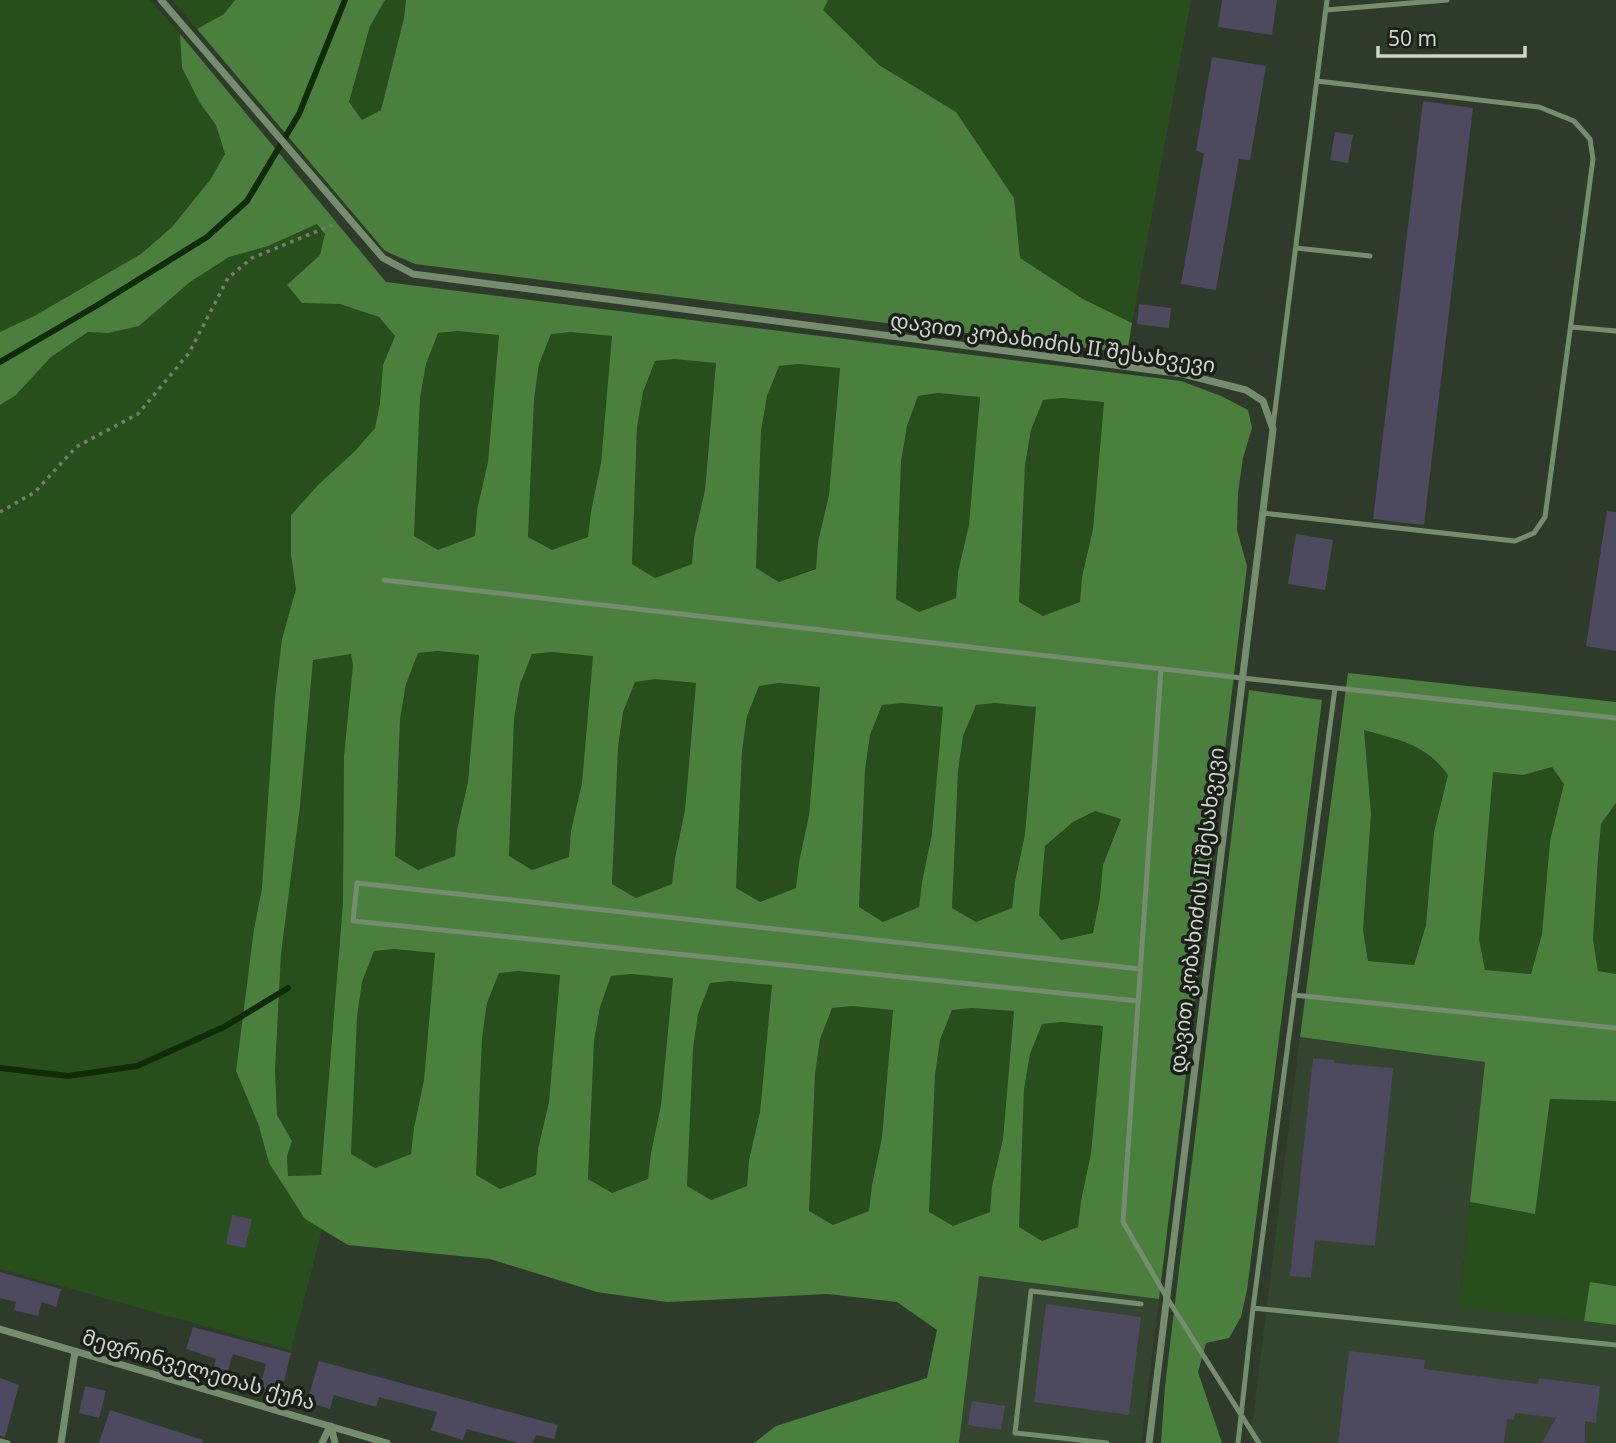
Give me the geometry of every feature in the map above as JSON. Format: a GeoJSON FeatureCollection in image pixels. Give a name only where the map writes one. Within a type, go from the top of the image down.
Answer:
{"type":"FeatureCollection","features":[{"type":"Feature","properties":{"kind":"street","name":"დავით კობახიძის II შესახვევი"},"geometry":{"type":"LineString","coordinates":[[160,0],[383,258],[413,274],[1183,374],[1246,390],[1263,401],[1273,429],[1149,1443]]}},
{"type":"Feature","properties":{"kind":"street","name":"მეფრინველეთას ქუჩა"},"geometry":{"type":"LineString","coordinates":[[0,1329],[387,1443]]}},
{"type":"Feature","properties":{"kind":"street"},"geometry":{"type":"LineString","coordinates":[[61,1443],[75,1351]]}},
{"type":"Feature","properties":{"kind":"street"},"geometry":{"type":"LineString","coordinates":[[322,1443],[330,1426]]}},
{"type":"Feature","properties":{"kind":"street"},"geometry":{"type":"LineString","coordinates":[[330,1426],[335,1443]]}},
{"type":"Feature","properties":{"kind":"lane"},"geometry":{"type":"LineString","coordinates":[[1273,429],[1327,0]]}},
{"type":"Feature","properties":{"kind":"lane"},"geometry":{"type":"LineString","coordinates":[[1326,10],[1447,0]]}},
{"type":"Feature","properties":{"kind":"lane"},"geometry":{"type":"LineString","coordinates":[[1262,513],[1515,541],[1534,533],[1545,517],[1593,159],[1590,139],[1574,121],[1539,107],[1317,81]]}},
{"type":"Feature","properties":{"kind":"lane"},"geometry":{"type":"LineString","coordinates":[[1296,248],[1370,256]]}},
{"type":"Feature","properties":{"kind":"lane"},"geometry":{"type":"LineString","coordinates":[[1571,327],[1616,331]]}},
{"type":"Feature","properties":{"kind":"lane"},"geometry":{"type":"LineString","coordinates":[[384,580],[1616,718]]}},
{"type":"Feature","properties":{"kind":"lane"},"geometry":{"type":"LineString","coordinates":[[1161,669],[1123,1222],[1167,1298],[1259,1443]]}},
{"type":"Feature","properties":{"kind":"lane"},"geometry":{"type":"LineString","coordinates":[[1238,1443],[1253,1308],[1335,688]]}},
{"type":"Feature","properties":{"kind":"lane"},"geometry":{"type":"LineString","coordinates":[[1138,1000],[353,921],[357,883],[1140,969]]}},
{"type":"Feature","properties":{"kind":"lane"},"geometry":{"type":"LineString","coordinates":[[1294,995],[1616,1028]]}},
{"type":"Feature","properties":{"kind":"lane"},"geometry":{"type":"LineString","coordinates":[[1107,1443],[1015,1433],[1031,1291],[1141,1304]]}},
{"type":"Feature","properties":{"kind":"lane"},"geometry":{"type":"LineString","coordinates":[[1253,1308],[1616,1345]]}},
{"type":"Feature","properties":{"kind":"lane"},"geometry":{"type":"LineString","coordinates":[[0,1441],[8,1443]]}},
{"type":"Feature","properties":{"kind":"path"},"geometry":{"type":"LineString","coordinates":[[0,512],[35,492],[76,447],[138,414],[188,353],[228,278],[252,258],[349,218]]}},
{"type":"Feature","properties":{"kind":"shaded area"},"geometry":{"type":"Polygon","coordinates":[[[1300,1037],[1485,1062],[1459,1306],[1616,1325],[1616,1443],[1250,1443],[1300,1037]]]}},
{"type":"Feature","properties":{"kind":"shaded area"},"geometry":{"type":"Polygon","coordinates":[[[979,1276],[1159,1299],[1141,1443],[959,1443],[979,1276]]]}},
{"type":"Feature","properties":{"kind":"green space"},"geometry":{"type":"Polygon","coordinates":[[[0,0],[150,0],[180,34],[182,68],[200,103],[216,125],[225,154],[210,180],[172,227],[141,254],[36,315],[0,332],[0,0]]]}},
{"type":"Feature","properties":{"kind":"green space"},"geometry":{"type":"Polygon","coordinates":[[[172,0],[235,0],[224,14],[197,29],[172,0]]]}},
{"type":"Feature","properties":{"kind":"green space"},"geometry":{"type":"Polygon","coordinates":[[[235,0],[385,0],[370,26],[349,102],[362,120],[381,110],[406,0],[828,0],[823,10],[879,65],[956,112],[1014,198],[1020,258],[1083,299],[1132,323],[1127,353],[415,264],[385,251],[197,29],[224,14],[235,0]]]}},
{"type":"Feature","properties":{"kind":"green space"},"geometry":{"type":"Polygon","coordinates":[[[385,0],[406,0],[404,18],[381,110],[362,120],[349,102],[370,26],[385,0]]]}},
{"type":"Feature","properties":{"kind":"green space"},"geometry":{"type":"Polygon","coordinates":[[[828,0],[1191,0],[1132,323],[1083,299],[1020,258],[1014,198],[956,112],[879,65],[822,10],[828,0]]]}},
{"type":"Feature","properties":{"kind":"green space"},"geometry":{"type":"Polygon","coordinates":[[[180,34],[386,282],[1181,381],[1221,396],[1248,410],[1252,428],[1243,458],[1237,530],[1247,566],[1159,1299],[979,1276],[959,1443],[754,1443],[776,1426],[927,1378],[937,1330],[897,1302],[828,1294],[667,1302],[597,1292],[490,1259],[348,1245],[305,1219],[269,1163],[259,1126],[236,1071],[254,929],[262,888],[275,698],[282,639],[296,589],[291,555],[291,515],[375,428],[383,365],[395,336],[379,317],[340,304],[302,303],[287,285],[320,255],[325,234],[317,224],[268,246],[229,257],[190,282],[139,326],[108,333],[88,332],[51,357],[16,395],[0,405],[0,332],[36,315],[141,254],[172,227],[210,180],[225,154],[216,125],[200,103],[182,68],[180,34]],[[457,331],[438,333],[426,364],[420,398],[414,536],[438,550],[475,536],[477,510],[488,462],[499,335],[457,331]],[[571,332],[551,334],[539,364],[534,399],[528,537],[552,550],[588,537],[601,463],[612,336],[571,332]],[[674,359],[655,361],[643,392],[637,427],[632,564],[655,578],[692,564],[694,538],[705,490],[716,363],[674,359]],[[798,364],[779,366],[767,396],[761,431],[756,568],[779,582],[816,569],[818,542],[829,495],[840,368],[798,364]],[[938,393],[918,396],[907,426],[901,461],[896,599],[919,612],[956,598],[958,572],[969,525],[980,397],[938,393]],[[1062,398],[1043,400],[1031,430],[1025,465],[1019,602],[1043,616],[1080,602],[1082,577],[1093,529],[1104,402],[1062,398]],[[438,651],[418,653],[406,684],[400,719],[395,856],[418,870],[455,856],[457,830],[468,782],[479,655],[438,651]],[[552,652],[532,654],[520,684],[514,719],[509,856],[532,870],[569,857],[571,831],[582,783],[593,656],[552,652]],[[351,654],[313,660],[300,806],[281,954],[275,1070],[277,1115],[292,1141],[287,1156],[288,1176],[321,1175],[343,903],[344,756],[353,665],[351,654]],[[655,679],[635,682],[623,712],[618,747],[612,884],[636,898],[672,884],[685,810],[696,683],[655,679]],[[779,683],[759,686],[747,716],[742,751],[736,888],[760,902],[796,888],[809,815],[820,687],[779,683]],[[902,703],[882,705],[870,735],[865,770],[859,907],[883,922],[919,907],[932,834],[943,707],[902,703]],[[995,703],[976,705],[963,736],[958,771],[952,908],[976,922],[1012,908],[1025,834],[1036,707],[995,703]],[[1095,811],[1073,822],[1045,846],[1039,915],[1061,940],[1093,933],[1103,865],[1121,819],[1095,811]],[[394,949],[374,951],[362,982],[357,1017],[351,1154],[375,1168],[411,1154],[424,1080],[435,953],[394,949]],[[519,971],[499,973],[487,1003],[482,1038],[476,1175],[500,1189],[536,1175],[538,1149],[549,1102],[560,975],[519,971]],[[631,974],[611,976],[600,1007],[594,1041],[588,1179],[612,1193],[648,1179],[661,1105],[673,978],[631,974]],[[730,981],[710,983],[698,1014],[693,1049],[687,1186],[711,1200],[747,1186],[749,1160],[760,1112],[772,985],[730,981]],[[852,1006],[832,1008],[820,1039],[815,1074],[809,1211],[833,1225],[869,1211],[882,1137],[893,1010],[852,1006]],[[972,1008],[952,1010],[940,1040],[935,1075],[929,1212],[953,1226],[990,1212],[992,1186],[1003,1139],[1014,1011],[972,1008]],[[1061,1022],[1042,1024],[1030,1054],[1024,1089],[1019,1227],[1042,1241],[1078,1227],[1091,1153],[1103,1026],[1061,1022]]]}},
{"type":"Feature","properties":{"kind":"green space"},"geometry":{"type":"Polygon","coordinates":[[[317,224],[325,234],[321,255],[287,285],[302,303],[340,304],[379,317],[395,336],[383,365],[375,428],[291,515],[291,555],[297,589],[282,639],[262,888],[254,929],[236,1071],[259,1126],[269,1163],[305,1219],[322,1230],[291,1350],[0,1269],[0,405],[16,395],[51,357],[89,332],[108,333],[139,326],[190,282],[229,256],[268,246],[317,224]]]}},
{"type":"Feature","properties":{"kind":"green space"},"geometry":{"type":"Polygon","coordinates":[[[457,331],[499,335],[488,462],[477,510],[475,536],[438,550],[414,536],[420,398],[426,364],[437,333],[457,331]]]}},
{"type":"Feature","properties":{"kind":"green space"},"geometry":{"type":"Polygon","coordinates":[[[571,332],[613,335],[601,463],[588,537],[552,551],[528,537],[534,399],[539,364],[551,334],[571,332]]]}},
{"type":"Feature","properties":{"kind":"green space"},"geometry":{"type":"Polygon","coordinates":[[[674,359],[716,363],[705,490],[694,538],[692,564],[655,578],[632,564],[637,427],[643,392],[655,361],[674,359]]]}},
{"type":"Feature","properties":{"kind":"green space"},"geometry":{"type":"Polygon","coordinates":[[[798,364],[840,367],[829,495],[818,542],[816,568],[779,582],[756,568],[761,431],[767,396],[779,366],[798,364]]]}},
{"type":"Feature","properties":{"kind":"green space"},"geometry":{"type":"Polygon","coordinates":[[[938,393],[980,397],[969,525],[958,572],[956,598],[919,612],[895,598],[901,461],[907,426],[918,396],[938,393]]]}},
{"type":"Feature","properties":{"kind":"green space"},"geometry":{"type":"Polygon","coordinates":[[[1062,398],[1104,401],[1093,529],[1082,577],[1080,603],[1043,616],[1019,603],[1025,465],[1031,430],[1042,400],[1062,398]]]}},
{"type":"Feature","properties":{"kind":"green space"},"geometry":{"type":"Polygon","coordinates":[[[438,651],[479,655],[468,782],[457,830],[455,856],[419,870],[395,856],[400,719],[406,684],[418,653],[438,651]]]}},
{"type":"Feature","properties":{"kind":"green space"},"geometry":{"type":"Polygon","coordinates":[[[552,652],[593,655],[582,783],[571,831],[569,857],[532,870],[509,857],[514,719],[520,684],[532,654],[552,652]]]}},
{"type":"Feature","properties":{"kind":"green space"},"geometry":{"type":"Polygon","coordinates":[[[352,654],[344,756],[343,903],[321,1175],[288,1176],[287,1156],[292,1141],[277,1115],[275,1070],[281,954],[300,806],[313,660],[352,654]]]}},
{"type":"Feature","properties":{"kind":"green space"},"geometry":{"type":"Polygon","coordinates":[[[1348,673],[1616,702],[1616,803],[1601,824],[1593,940],[1598,971],[1616,974],[1616,1101],[1550,1099],[1535,1214],[1470,1202],[1485,1062],[1300,1037],[1348,673]],[[1364,730],[1371,814],[1363,930],[1368,961],[1414,965],[1426,925],[1434,832],[1448,775],[1431,756],[1421,750],[1400,740],[1364,730]],[[1552,767],[1523,775],[1493,772],[1479,939],[1485,970],[1531,974],[1542,934],[1550,841],[1564,784],[1552,767]]]}},
{"type":"Feature","properties":{"kind":"green space"},"geometry":{"type":"Polygon","coordinates":[[[655,679],[696,683],[685,810],[672,884],[636,898],[612,884],[618,747],[623,712],[635,681],[655,679]]]}},
{"type":"Feature","properties":{"kind":"green space"},"geometry":{"type":"Polygon","coordinates":[[[779,683],[820,687],[809,815],[796,888],[760,902],[736,888],[742,751],[747,716],[759,686],[779,683]]]}},
{"type":"Feature","properties":{"kind":"green space"},"geometry":{"type":"Polygon","coordinates":[[[1249,690],[1322,700],[1247,1290],[1241,1317],[1229,1338],[1206,1343],[1198,1372],[1222,1443],[1161,1443],[1165,1386],[1249,690]]]}},
{"type":"Feature","properties":{"kind":"green space"},"geometry":{"type":"Polygon","coordinates":[[[902,703],[944,706],[932,834],[919,908],[883,922],[859,908],[865,770],[870,735],[882,705],[902,703]]]}},
{"type":"Feature","properties":{"kind":"green space"},"geometry":{"type":"Polygon","coordinates":[[[995,703],[1037,706],[1025,834],[1012,908],[976,922],[952,908],[958,771],[963,736],[975,705],[995,703]]]}},
{"type":"Feature","properties":{"kind":"green space"},"geometry":{"type":"Polygon","coordinates":[[[1363,729],[1411,744],[1430,756],[1448,775],[1434,832],[1426,925],[1414,965],[1368,961],[1363,930],[1371,814],[1363,729]]]}},
{"type":"Feature","properties":{"kind":"green space"},"geometry":{"type":"Polygon","coordinates":[[[1552,767],[1565,784],[1550,841],[1542,934],[1531,974],[1485,970],[1479,939],[1493,772],[1523,775],[1552,767]]]}},
{"type":"Feature","properties":{"kind":"green space"},"geometry":{"type":"Polygon","coordinates":[[[1616,803],[1616,974],[1598,971],[1593,940],[1601,824],[1616,803]]]}},
{"type":"Feature","properties":{"kind":"green space"},"geometry":{"type":"Polygon","coordinates":[[[1095,811],[1121,818],[1103,865],[1093,933],[1061,940],[1039,915],[1045,846],[1073,822],[1095,811]]]}},
{"type":"Feature","properties":{"kind":"green space"},"geometry":{"type":"Polygon","coordinates":[[[394,949],[435,953],[424,1080],[411,1154],[375,1168],[351,1154],[357,1017],[362,982],[374,951],[394,949]]]}},
{"type":"Feature","properties":{"kind":"green space"},"geometry":{"type":"Polygon","coordinates":[[[519,971],[560,974],[549,1102],[538,1149],[536,1175],[500,1189],[476,1175],[482,1038],[487,1003],[499,973],[519,971]]]}},
{"type":"Feature","properties":{"kind":"green space"},"geometry":{"type":"Polygon","coordinates":[[[631,974],[673,977],[661,1105],[648,1179],[612,1193],[588,1179],[594,1041],[600,1007],[611,976],[631,974]]]}},
{"type":"Feature","properties":{"kind":"green space"},"geometry":{"type":"Polygon","coordinates":[[[730,981],[772,985],[760,1112],[749,1160],[747,1186],[711,1200],[687,1186],[693,1049],[698,1014],[710,983],[730,981]]]}},
{"type":"Feature","properties":{"kind":"green space"},"geometry":{"type":"Polygon","coordinates":[[[852,1006],[893,1010],[882,1137],[869,1211],[833,1225],[809,1211],[815,1074],[820,1039],[832,1008],[852,1006]]]}},
{"type":"Feature","properties":{"kind":"green space"},"geometry":{"type":"Polygon","coordinates":[[[972,1008],[1014,1011],[1003,1139],[992,1186],[990,1212],[953,1226],[929,1213],[935,1075],[940,1040],[952,1010],[972,1008]]]}},
{"type":"Feature","properties":{"kind":"green space"},"geometry":{"type":"Polygon","coordinates":[[[1061,1022],[1103,1026],[1091,1153],[1078,1227],[1042,1241],[1018,1227],[1024,1089],[1030,1054],[1041,1024],[1061,1022]]]}},
{"type":"Feature","properties":{"kind":"green space"},"geometry":{"type":"Polygon","coordinates":[[[1550,1099],[1616,1101],[1616,1286],[1591,1282],[1584,1321],[1459,1307],[1470,1202],[1535,1214],[1550,1099]]]}},
{"type":"Feature","properties":{"kind":"green space"},"geometry":{"type":"Polygon","coordinates":[[[1590,1282],[1616,1286],[1616,1325],[1584,1321],[1590,1282]]]}},
{"type":"Feature","properties":{"kind":"building"},"geometry":{"type":"Polygon","coordinates":[[[1222,0],[1277,0],[1272,35],[1218,27],[1222,0]]]}},
{"type":"Feature","properties":{"kind":"building"},"geometry":{"type":"Polygon","coordinates":[[[1212,57],[1266,66],[1250,160],[1239,159],[1216,290],[1181,284],[1204,153],[1196,151],[1212,57]]]}},
{"type":"Feature","properties":{"kind":"building"},"geometry":{"type":"Polygon","coordinates":[[[1423,101],[1473,108],[1424,525],[1373,519],[1423,101]]]}},
{"type":"Feature","properties":{"kind":"building"},"geometry":{"type":"Polygon","coordinates":[[[1335,132],[1353,135],[1348,163],[1330,160],[1335,132]]]}},
{"type":"Feature","properties":{"kind":"building"},"geometry":{"type":"Polygon","coordinates":[[[1139,304],[1171,308],[1169,328],[1137,324],[1139,304]]]}},
{"type":"Feature","properties":{"kind":"building"},"geometry":{"type":"Polygon","coordinates":[[[1607,511],[1616,512],[1616,651],[1586,646],[1607,511]]]}},
{"type":"Feature","properties":{"kind":"building"},"geometry":{"type":"Polygon","coordinates":[[[1296,534],[1333,540],[1325,590],[1288,584],[1296,534]]]}},
{"type":"Feature","properties":{"kind":"building"},"geometry":{"type":"Polygon","coordinates":[[[1313,1058],[1334,1060],[1334,1063],[1393,1068],[1375,1246],[1315,1240],[1311,1278],[1290,1276],[1313,1058]]]}},
{"type":"Feature","properties":{"kind":"building"},"geometry":{"type":"Polygon","coordinates":[[[232,1215],[252,1219],[245,1248],[226,1244],[232,1215]]]}},
{"type":"Feature","properties":{"kind":"building"},"geometry":{"type":"Polygon","coordinates":[[[0,1272],[61,1289],[56,1307],[42,1302],[38,1316],[14,1310],[16,1302],[0,1298],[0,1272]]]}},
{"type":"Feature","properties":{"kind":"building"},"geometry":{"type":"Polygon","coordinates":[[[1046,1304],[1141,1317],[1129,1415],[1034,1402],[1046,1304]]]}},
{"type":"Feature","properties":{"kind":"building"},"geometry":{"type":"Polygon","coordinates":[[[193,1327],[291,1353],[283,1386],[279,1385],[277,1393],[260,1388],[266,1364],[233,1354],[227,1374],[213,1369],[216,1359],[186,1349],[193,1327]]]}},
{"type":"Feature","properties":{"kind":"building"},"geometry":{"type":"Polygon","coordinates":[[[1349,1351],[1425,1360],[1424,1369],[1538,1384],[1539,1378],[1600,1386],[1596,1423],[1585,1421],[1585,1443],[1542,1443],[1556,1418],[1515,1413],[1514,1420],[1507,1419],[1504,1443],[1338,1443],[1349,1351]]]}},
{"type":"Feature","properties":{"kind":"building"},"geometry":{"type":"Polygon","coordinates":[[[319,1361],[558,1425],[554,1439],[536,1435],[532,1443],[518,1443],[467,1429],[463,1440],[431,1430],[437,1412],[379,1397],[376,1407],[334,1395],[330,1409],[307,1402],[319,1361]]]}},
{"type":"Feature","properties":{"kind":"building"},"geometry":{"type":"Polygon","coordinates":[[[0,1378],[19,1385],[5,1437],[0,1436],[0,1378]]]}},
{"type":"Feature","properties":{"kind":"building"},"geometry":{"type":"Polygon","coordinates":[[[85,1386],[106,1391],[99,1418],[79,1413],[85,1386]]]}},
{"type":"Feature","properties":{"kind":"building"},"geometry":{"type":"Polygon","coordinates":[[[972,1401],[1005,1406],[1001,1430],[968,1425],[972,1401]]]}},
{"type":"Feature","properties":{"kind":"building"},"geometry":{"type":"Polygon","coordinates":[[[110,1410],[203,1440],[202,1443],[99,1443],[110,1410]]]}},
{"type":"Feature","properties":{"kind":"waterway"},"geometry":{"type":"LineString","coordinates":[[0,362],[207,237],[247,201],[299,114],[345,0]]}},
{"type":"Feature","properties":{"kind":"waterway"},"geometry":{"type":"LineString","coordinates":[[0,1068],[68,1076],[137,1066],[224,1027],[288,988]]}}]}
